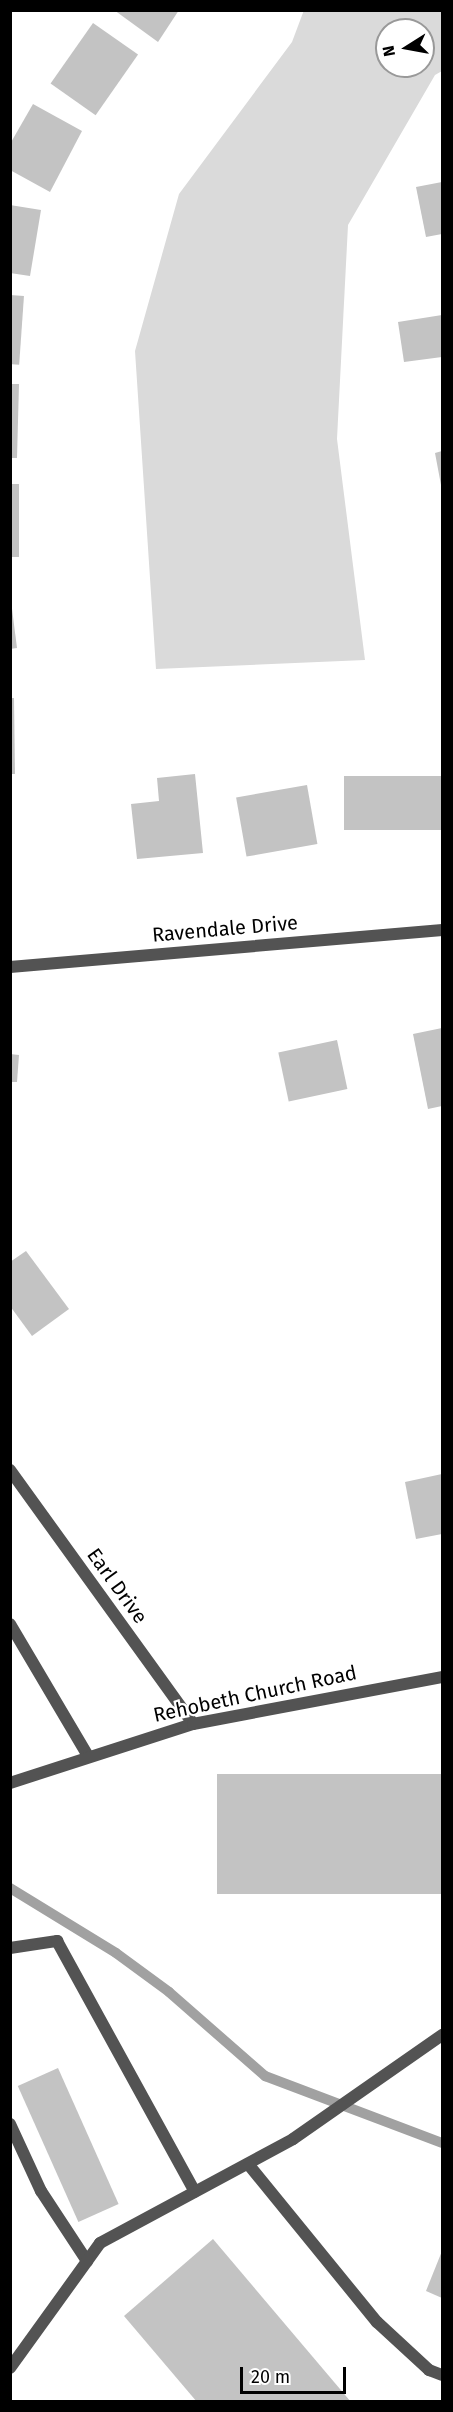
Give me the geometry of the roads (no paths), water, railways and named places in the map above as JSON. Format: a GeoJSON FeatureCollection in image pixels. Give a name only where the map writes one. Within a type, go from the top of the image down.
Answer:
{"type":"FeatureCollection","features":[{"type":"Feature","properties":{"kind":"street","name":"Ravendale Drive"},"geometry":{"type":"LineString","coordinates":[[10,967],[442,930]]}},
{"type":"Feature","properties":{"kind":"street","name":"Earl Drive"},"geometry":{"type":"LineString","coordinates":[[10,1470],[193,1724]]}},
{"type":"Feature","properties":{"kind":"street"},"geometry":{"type":"LineString","coordinates":[[10,1624],[88,1756]]}},
{"type":"Feature","properties":{"kind":"street","name":"Rehobeth Church Road"},"geometry":{"type":"LineString","coordinates":[[10,1783],[193,1724],[442,1677]]}},
{"type":"Feature","properties":{"kind":"street"},"geometry":{"type":"LineString","coordinates":[[10,1948],[57,1941],[195,2192]]}},
{"type":"Feature","properties":{"kind":"street"},"geometry":{"type":"LineString","coordinates":[[10,2368],[100,2243],[293,2139],[442,2035]]}},
{"type":"Feature","properties":{"kind":"street"},"geometry":{"type":"LineString","coordinates":[[10,2124],[41,2191],[87,2260]]}},
{"type":"Feature","properties":{"kind":"street"},"geometry":{"type":"LineString","coordinates":[[248,2164],[377,2322],[429,2370],[442,2375]]}},
{"type":"Feature","properties":{"kind":"waterway"},"geometry":{"type":"LineString","coordinates":[[10,1888],[116,1953],[169,1992],[265,2076],[442,2143]]}}]}
